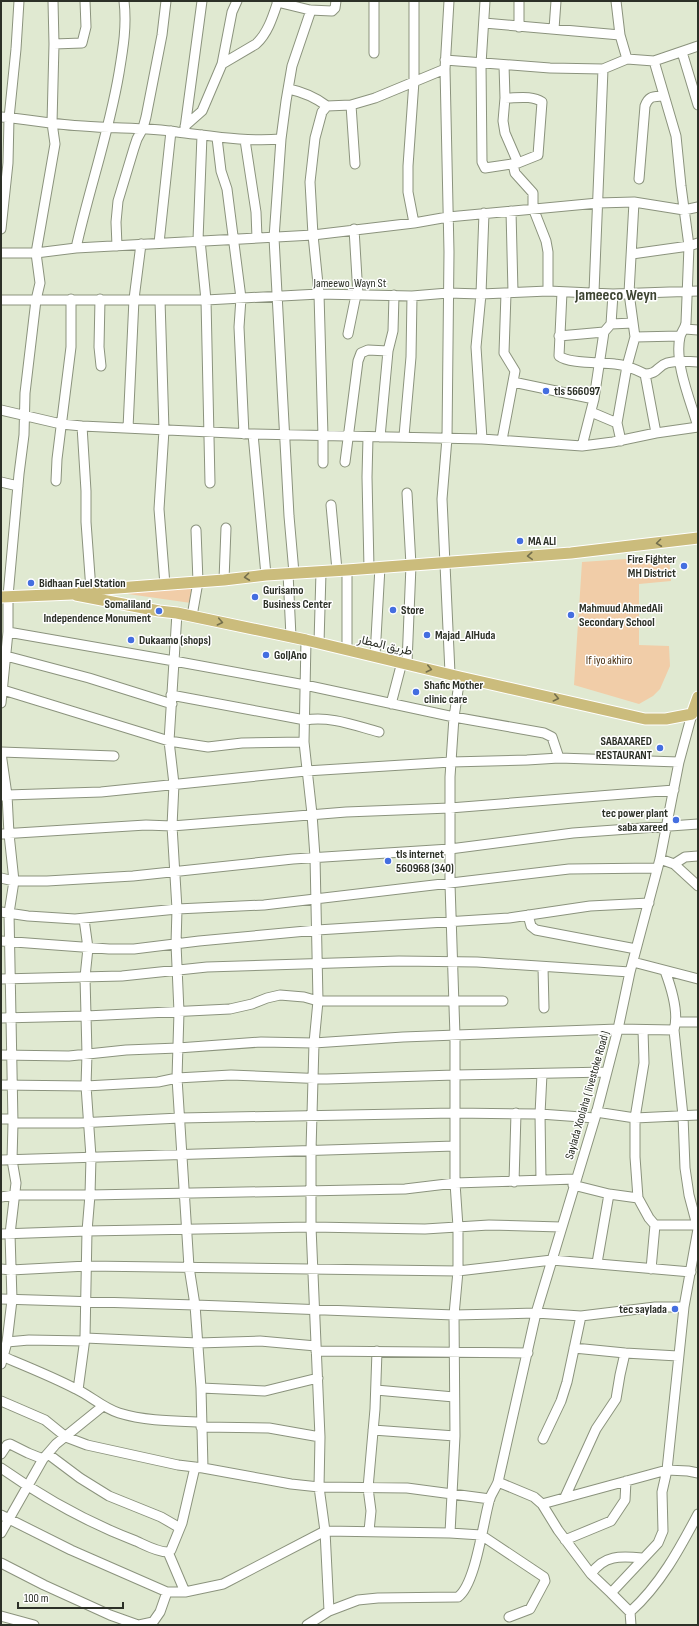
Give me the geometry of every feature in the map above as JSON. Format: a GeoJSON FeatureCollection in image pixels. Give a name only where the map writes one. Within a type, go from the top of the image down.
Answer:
{"type":"FeatureCollection","features":[{"type":"Feature","properties":{"kind":"main road","name":"طريق المطار"},"geometry":{"type":"LineString","coordinates":[[5,596],[72,594],[91,590],[224,580],[266,575],[571,553],[698,538]]}},
{"type":"Feature","properties":{"kind":"main road","name":"طريق المطار"},"geometry":{"type":"LineString","coordinates":[[72,594],[159,611],[177,613],[306,640],[645,719],[666,719],[692,714]]}},
{"type":"Feature","properties":{"kind":"main road"},"geometry":{"type":"LineString","coordinates":[[692,714],[698,697]]}},
{"type":"Feature","properties":{"kind":"street"},"geometry":{"type":"LineString","coordinates":[[1,226],[8,163],[5,118],[16,49],[19,1]]}},
{"type":"Feature","properties":{"kind":"street"},"geometry":{"type":"LineString","coordinates":[[1,703],[4,660],[8,632],[5,596],[25,416],[25,393],[36,300],[40,283],[36,254],[55,144],[52,122],[54,44],[53,1]]}},
{"type":"Feature","properties":{"kind":"street"},"geometry":{"type":"LineString","coordinates":[[54,44],[82,43],[86,27],[85,1]]}},
{"type":"Feature","properties":{"kind":"street"},"geometry":{"type":"LineString","coordinates":[[76,248],[84,213],[109,128],[125,40],[126,16],[124,1]]}},
{"type":"Feature","properties":{"kind":"street"},"geometry":{"type":"LineString","coordinates":[[117,246],[116,222],[118,201],[135,143],[143,128],[156,71],[166,1]]}},
{"type":"Feature","properties":{"kind":"street"},"geometry":{"type":"LineString","coordinates":[[184,129],[202,1]]}},
{"type":"Feature","properties":{"kind":"street"},"geometry":{"type":"LineString","coordinates":[[184,129],[202,111],[222,64],[232,12],[237,1]]}},
{"type":"Feature","properties":{"kind":"street"},"geometry":{"type":"LineString","coordinates":[[222,64],[256,44],[261,39],[265,34],[278,2],[310,10],[332,11],[335,8],[336,1]]}},
{"type":"Feature","properties":{"kind":"street"},"geometry":{"type":"LineString","coordinates":[[374,1],[374,53]]}},
{"type":"Feature","properties":{"kind":"street"},"geometry":{"type":"LineString","coordinates":[[414,1],[414,81],[408,166],[408,192],[414,223]]}},
{"type":"Feature","properties":{"kind":"street"},"geometry":{"type":"LineString","coordinates":[[449,1],[445,64],[448,216],[447,438],[442,500],[445,562],[455,675],[451,762],[450,884],[455,1036],[455,1183],[458,1226],[458,1271],[454,1315],[453,1354],[455,1436],[450,1533]]}},
{"type":"Feature","properties":{"kind":"street"},"geometry":{"type":"LineString","coordinates":[[485,1],[481,64],[482,162],[485,168],[516,164],[538,155],[542,102],[538,99],[505,98]]}},
{"type":"Feature","properties":{"kind":"street"},"geometry":{"type":"LineString","coordinates":[[518,27],[519,1]]}},
{"type":"Feature","properties":{"kind":"street"},"geometry":{"type":"LineString","coordinates":[[554,29],[556,1]]}},
{"type":"Feature","properties":{"kind":"street"},"geometry":{"type":"LineString","coordinates":[[618,1],[620,35],[627,59]]}},
{"type":"Feature","properties":{"kind":"street"},"geometry":{"type":"LineString","coordinates":[[291,637],[289,506],[274,238],[281,140],[288,89],[292,66],[310,10]]}},
{"type":"Feature","properties":{"kind":"street"},"geometry":{"type":"LineString","coordinates":[[484,23],[620,35]]}},
{"type":"Feature","properties":{"kind":"street"},"geometry":{"type":"LineString","coordinates":[[288,89],[316,98],[327,106],[351,105],[375,98],[414,81],[445,64],[603,69],[627,59],[654,61],[698,46]]}},
{"type":"Feature","properties":{"kind":"street"},"geometry":{"type":"LineString","coordinates":[[682,52],[698,105]]}},
{"type":"Feature","properties":{"kind":"street"},"geometry":{"type":"LineString","coordinates":[[1,410],[61,424],[82,426],[209,433],[368,437],[404,436],[482,439],[582,446],[620,441],[656,433],[698,427],[679,361],[686,291],[694,245],[684,210],[676,136],[654,61]]}},
{"type":"Feature","properties":{"kind":"street"},"geometry":{"type":"LineString","coordinates":[[504,65],[505,98],[503,121],[516,164],[515,172],[532,193],[533,208],[546,241],[548,252],[548,291]]}},
{"type":"Feature","properties":{"kind":"street"},"geometry":{"type":"LineString","coordinates":[[594,292],[603,69]]}},
{"type":"Feature","properties":{"kind":"street"},"geometry":{"type":"LineString","coordinates":[[639,179],[645,106],[648,100],[652,97],[664,96]]}},
{"type":"Feature","properties":{"kind":"street"},"geometry":{"type":"LineString","coordinates":[[351,105],[356,164]]}},
{"type":"Feature","properties":{"kind":"street"},"geometry":{"type":"LineString","coordinates":[[323,463],[319,294],[313,235],[310,182],[314,145],[322,112],[327,106]]}},
{"type":"Feature","properties":{"kind":"street"},"geometry":{"type":"LineString","coordinates":[[5,118],[109,128],[143,128],[171,131],[184,129],[202,136],[217,138],[281,140]]}},
{"type":"Feature","properties":{"kind":"street"},"geometry":{"type":"LineString","coordinates":[[159,243],[171,131]]}},
{"type":"Feature","properties":{"kind":"street"},"geometry":{"type":"LineString","coordinates":[[202,136],[199,240],[206,300],[210,483]]}},
{"type":"Feature","properties":{"kind":"street"},"geometry":{"type":"LineString","coordinates":[[217,138],[221,171],[226,189],[241,298],[239,327],[248,434],[258,501],[266,575]]}},
{"type":"Feature","properties":{"kind":"street"},"geometry":{"type":"LineString","coordinates":[[246,140],[256,212],[257,238]]}},
{"type":"Feature","properties":{"kind":"street"},"geometry":{"type":"LineString","coordinates":[[620,441],[617,423],[627,366],[635,337],[629,294],[634,202]]}},
{"type":"Feature","properties":{"kind":"street"},"geometry":{"type":"LineString","coordinates":[[1,253],[36,254],[76,248],[199,240],[233,240],[313,235],[414,223],[448,216],[598,203],[634,202],[684,210],[698,207]]}},
{"type":"Feature","properties":{"kind":"street"},"geometry":{"type":"LineString","coordinates":[[502,440],[515,371],[504,353],[510,292],[511,210]]}},
{"type":"Feature","properties":{"kind":"street"},"geometry":{"type":"LineString","coordinates":[[482,439],[476,347],[481,294],[484,213]]}},
{"type":"Feature","properties":{"kind":"street"},"geometry":{"type":"LineString","coordinates":[[348,334],[357,295],[354,229]]}},
{"type":"Feature","properties":{"kind":"street"},"geometry":{"type":"LineString","coordinates":[[128,428],[134,299],[141,244]]}},
{"type":"Feature","properties":{"kind":"street"},"geometry":{"type":"LineString","coordinates":[[632,254],[694,245]]}},
{"type":"Feature","properties":{"kind":"street","name":"Jameewo_Wayn St"},"geometry":{"type":"LineString","coordinates":[[1,300],[206,300],[319,294],[412,296],[448,293],[481,294],[548,291],[629,294],[698,291]]}},
{"type":"Feature","properties":{"kind":"street"},"geometry":{"type":"LineString","coordinates":[[562,292],[559,336],[559,352],[562,358],[567,360],[600,362],[627,366],[645,374],[656,372],[662,365],[667,363],[679,361],[698,362]]}},
{"type":"Feature","properties":{"kind":"street"},"geometry":{"type":"LineString","coordinates":[[582,446],[594,399],[604,332],[611,324],[613,294]]}},
{"type":"Feature","properties":{"kind":"street"},"geometry":{"type":"LineString","coordinates":[[380,437],[388,351],[393,331],[394,295]]}},
{"type":"Feature","properties":{"kind":"street"},"geometry":{"type":"LineString","coordinates":[[404,436],[411,357],[412,296]]}},
{"type":"Feature","properties":{"kind":"street"},"geometry":{"type":"LineString","coordinates":[[56,481],[61,424],[71,347],[71,299]]}},
{"type":"Feature","properties":{"kind":"street"},"geometry":{"type":"LineString","coordinates":[[100,300],[99,347],[101,366]]}},
{"type":"Feature","properties":{"kind":"street"},"geometry":{"type":"LineString","coordinates":[[160,300],[164,430],[159,509],[165,585]]}},
{"type":"Feature","properties":{"kind":"street"},"geometry":{"type":"LineString","coordinates":[[611,324],[633,322]]}},
{"type":"Feature","properties":{"kind":"street"},"geometry":{"type":"LineString","coordinates":[[635,337],[683,333],[698,330]]}},
{"type":"Feature","properties":{"kind":"street"},"geometry":{"type":"LineString","coordinates":[[559,336],[604,332]]}},
{"type":"Feature","properties":{"kind":"street"},"geometry":{"type":"LineString","coordinates":[[345,462],[358,361],[362,353],[368,350],[388,351]]}},
{"type":"Feature","properties":{"kind":"street"},"geometry":{"type":"LineString","coordinates":[[645,374],[656,433]]}},
{"type":"Feature","properties":{"kind":"street"},"geometry":{"type":"LineString","coordinates":[[513,382],[594,399]]}},
{"type":"Feature","properties":{"kind":"street"},"geometry":{"type":"LineString","coordinates":[[591,412],[617,423]]}},
{"type":"Feature","properties":{"kind":"street"},"geometry":{"type":"LineString","coordinates":[[82,426],[86,491],[86,522],[91,590]]}},
{"type":"Feature","properties":{"kind":"street"},"geometry":{"type":"LineString","coordinates":[[368,437],[367,478],[369,568]]}},
{"type":"Feature","properties":{"kind":"street"},"geometry":{"type":"LineString","coordinates":[[1,482],[18,486]]}},
{"type":"Feature","properties":{"kind":"street"},"geometry":{"type":"LineString","coordinates":[[392,704],[404,663],[411,565],[407,494]]}},
{"type":"Feature","properties":{"kind":"street"},"geometry":{"type":"LineString","coordinates":[[331,505],[342,570],[347,649]]}},
{"type":"Feature","properties":{"kind":"street"},"geometry":{"type":"LineString","coordinates":[[224,580],[226,528]]}},
{"type":"Feature","properties":{"kind":"street"},"geometry":{"type":"LineString","coordinates":[[192,616],[198,582],[196,530]]}},
{"type":"Feature","properties":{"kind":"street"},"geometry":{"type":"LineString","coordinates":[[375,656],[380,567]]}},
{"type":"Feature","properties":{"kind":"street"},"geometry":{"type":"LineString","coordinates":[[319,643],[320,572]]}},
{"type":"Feature","properties":{"kind":"street"},"geometry":{"type":"LineString","coordinates":[[168,1552],[171,1550],[180,1528],[199,1468],[201,1425],[201,1388],[198,1343],[195,1305],[189,1267],[188,1230],[181,1156],[177,1078],[179,1012],[176,944],[177,909],[172,826],[174,784],[169,741],[177,613]]}},
{"type":"Feature","properties":{"kind":"street"},"geometry":{"type":"LineString","coordinates":[[8,632],[305,685],[454,717],[544,733],[552,737],[559,758]]}},
{"type":"Feature","properties":{"kind":"street"},"geometry":{"type":"LineString","coordinates":[[306,640],[304,742],[315,857],[318,1001],[314,1042],[310,1192],[320,1437],[319,1487],[325,1531],[329,1611]]}},
{"type":"Feature","properties":{"kind":"street"},"geometry":{"type":"LineString","coordinates":[[4,660],[89,678],[171,699],[304,720],[317,718],[329,719],[379,732]]}},
{"type":"Feature","properties":{"kind":"street"},"geometry":{"type":"LineString","coordinates":[[3,690],[169,741],[208,747],[249,743],[304,742]]}},
{"type":"Feature","properties":{"kind":"street","name":"Saylada Xoolaha ( livestoke Road )"},"geometry":{"type":"LineString","coordinates":[[307,1625],[320,1620],[329,1611],[358,1600],[378,1598],[458,1597],[465,1590],[490,1498],[498,1482],[536,1313],[607,1072],[630,972],[660,859],[679,762],[692,714]]}},
{"type":"Feature","properties":{"kind":"street"},"geometry":{"type":"LineString","coordinates":[[114,756],[1,753],[5,834],[14,881],[5,912],[5,941],[6,979],[11,1018],[13,1084],[12,1160],[15,1176],[14,1195],[5,1234],[11,1270],[12,1300],[7,1342],[2,1361],[40,1372],[78,1390],[103,1406],[118,1412],[148,1418],[201,1425],[269,1428],[320,1437]]}},
{"type":"Feature","properties":{"kind":"street"},"geometry":{"type":"LineString","coordinates":[[4,795],[101,792],[306,770],[451,762],[559,758],[679,762]]}},
{"type":"Feature","properties":{"kind":"street"},"geometry":{"type":"LineString","coordinates":[[5,834],[31,831],[172,826],[312,814],[450,808],[674,790]]}},
{"type":"Feature","properties":{"kind":"street"},"geometry":{"type":"LineString","coordinates":[[1,878],[14,881],[47,881],[133,876],[315,857],[450,849],[573,834],[698,824]]}},
{"type":"Feature","properties":{"kind":"street"},"geometry":{"type":"LineString","coordinates":[[674,864],[685,857],[698,856]]}},
{"type":"Feature","properties":{"kind":"street"},"geometry":{"type":"LineString","coordinates":[[660,859],[674,864],[698,886]]}},
{"type":"Feature","properties":{"kind":"street"},"geometry":{"type":"LineString","coordinates":[[5,912],[28,916],[84,919],[177,909],[264,905],[569,869],[657,868]]}},
{"type":"Feature","properties":{"kind":"street"},"geometry":{"type":"LineString","coordinates":[[5,941],[88,948],[134,949],[199,941],[317,930],[509,918],[590,906],[649,903]]}},
{"type":"Feature","properties":{"kind":"street"},"geometry":{"type":"LineString","coordinates":[[528,915],[532,926],[536,930],[636,949]]}},
{"type":"Feature","properties":{"kind":"street"},"geometry":{"type":"LineString","coordinates":[[78,1390],[85,1339],[87,1231],[91,1158],[86,1086],[87,1054],[85,977],[88,948],[84,919]]}},
{"type":"Feature","properties":{"kind":"street"},"geometry":{"type":"LineString","coordinates":[[6,979],[122,976],[215,966],[317,963],[477,962],[630,972]]}},
{"type":"Feature","properties":{"kind":"street"},"geometry":{"type":"LineString","coordinates":[[633,962],[698,979]]}},
{"type":"Feature","properties":{"kind":"street"},"geometry":{"type":"LineString","coordinates":[[543,967],[544,1008]]}},
{"type":"Feature","properties":{"kind":"street"},"geometry":{"type":"LineString","coordinates":[[611,1592],[658,1543],[663,1531],[662,1492],[667,1470],[684,1306],[698,1229],[689,1195],[685,1168],[683,1116],[675,1026],[669,983],[665,971]]}},
{"type":"Feature","properties":{"kind":"street"},"geometry":{"type":"LineString","coordinates":[[1,1018],[86,1016],[230,1009],[280,995],[304,997],[318,1001],[503,1001]]}},
{"type":"Feature","properties":{"kind":"street"},"geometry":{"type":"LineString","coordinates":[[1,1055],[69,1056],[261,1042],[314,1042],[618,1029],[643,1030],[698,1022]]}},
{"type":"Feature","properties":{"kind":"street"},"geometry":{"type":"LineString","coordinates":[[643,1030],[644,1063],[635,1118],[635,1157],[638,1198],[649,1218],[655,1225],[651,1268]]}},
{"type":"Feature","properties":{"kind":"street"},"geometry":{"type":"LineString","coordinates":[[1,1085],[86,1086],[158,1082],[177,1078],[231,1075],[327,1079],[455,1074],[607,1072]]}},
{"type":"Feature","properties":{"kind":"street"},"geometry":{"type":"LineString","coordinates":[[541,1180],[540,1114],[542,1074]]}},
{"type":"Feature","properties":{"kind":"street"},"geometry":{"type":"LineString","coordinates":[[1,1119],[13,1121],[88,1123],[180,1118],[454,1113],[595,1115],[635,1118],[698,1115]]}},
{"type":"Feature","properties":{"kind":"street"},"geometry":{"type":"LineString","coordinates":[[514,1182],[516,1113]]}},
{"type":"Feature","properties":{"kind":"street"},"geometry":{"type":"LineString","coordinates":[[1,1160],[181,1156],[311,1150],[455,1146]]}},
{"type":"Feature","properties":{"kind":"street"},"geometry":{"type":"LineString","coordinates":[[1,1197],[14,1195],[90,1195],[184,1192],[310,1192],[405,1189],[455,1183],[541,1180],[574,1182],[609,1194],[638,1198]]}},
{"type":"Feature","properties":{"kind":"street"},"geometry":{"type":"LineString","coordinates":[[597,1263],[609,1194]]}},
{"type":"Feature","properties":{"kind":"street"},"geometry":{"type":"LineString","coordinates":[[655,1225],[697,1224]]}},
{"type":"Feature","properties":{"kind":"street"},"geometry":{"type":"LineString","coordinates":[[5,1234],[311,1227],[425,1229],[488,1225],[561,1227]]}},
{"type":"Feature","properties":{"kind":"street"},"geometry":{"type":"LineString","coordinates":[[1,1269],[11,1270],[86,1266],[458,1271],[552,1260],[691,1272]]}},
{"type":"Feature","properties":{"kind":"street"},"geometry":{"type":"LineString","coordinates":[[1,1300],[195,1305],[315,1311],[454,1315],[536,1313],[581,1316],[655,1307],[684,1306]]}},
{"type":"Feature","properties":{"kind":"street"},"geometry":{"type":"LineString","coordinates":[[544,1439],[561,1401],[581,1316]]}},
{"type":"Feature","properties":{"kind":"street"},"geometry":{"type":"LineString","coordinates":[[7,1342],[85,1339],[198,1343],[260,1341],[316,1349],[453,1354],[528,1354]]}},
{"type":"Feature","properties":{"kind":"street"},"geometry":{"type":"LineString","coordinates":[[574,1348],[678,1356]]}},
{"type":"Feature","properties":{"kind":"street"},"geometry":{"type":"LineString","coordinates":[[369,1531],[371,1511],[368,1488],[376,1390],[377,1351]]}},
{"type":"Feature","properties":{"kind":"street"},"geometry":{"type":"LineString","coordinates":[[565,1497],[596,1429],[616,1399],[626,1353]]}},
{"type":"Feature","properties":{"kind":"street"},"geometry":{"type":"LineString","coordinates":[[201,1388],[265,1391],[318,1378]]}},
{"type":"Feature","properties":{"kind":"street"},"geometry":{"type":"LineString","coordinates":[[376,1390],[454,1397]]}},
{"type":"Feature","properties":{"kind":"street"},"geometry":{"type":"LineString","coordinates":[[1,1401],[45,1420],[66,1437],[87,1445],[178,1465],[291,1484],[319,1487],[407,1488],[490,1498]]}},
{"type":"Feature","properties":{"kind":"street"},"geometry":{"type":"LineString","coordinates":[[1,1533],[4,1517],[28,1487],[46,1456],[56,1444],[103,1406]]}},
{"type":"Feature","properties":{"kind":"street"},"geometry":{"type":"LineString","coordinates":[[372,1430],[455,1436]]}},
{"type":"Feature","properties":{"kind":"street"},"geometry":{"type":"LineString","coordinates":[[1,1454],[7,1445],[10,1444],[28,1453],[46,1456],[109,1496],[161,1517],[180,1528]]}},
{"type":"Feature","properties":{"kind":"street"},"geometry":{"type":"LineString","coordinates":[[1,1468],[28,1487],[68,1511],[94,1524],[168,1552],[185,1592]]}},
{"type":"Feature","properties":{"kind":"street"},"geometry":{"type":"LineString","coordinates":[[542,1504],[667,1470],[698,1473]]}},
{"type":"Feature","properties":{"kind":"street"},"geometry":{"type":"LineString","coordinates":[[565,1540],[611,1521],[625,1500],[626,1481]]}},
{"type":"Feature","properties":{"kind":"street"},"geometry":{"type":"LineString","coordinates":[[498,1482],[534,1497],[542,1504],[565,1540],[591,1574],[630,1612],[631,1625]]}},
{"type":"Feature","properties":{"kind":"street"},"geometry":{"type":"LineString","coordinates":[[630,1612],[645,1599],[658,1582],[698,1514]]}},
{"type":"Feature","properties":{"kind":"street"},"geometry":{"type":"LineString","coordinates":[[4,1517],[71,1550],[167,1592],[185,1592],[223,1584],[325,1531],[450,1533],[481,1535],[544,1576],[544,1581],[530,1609],[509,1617]]}},
{"type":"Feature","properties":{"kind":"street"},"geometry":{"type":"LineString","coordinates":[[591,1574],[597,1564],[610,1558],[642,1558]]}},
{"type":"Feature","properties":{"kind":"street"},"geometry":{"type":"LineString","coordinates":[[1,1564],[97,1609],[129,1623],[139,1625],[153,1622],[160,1612],[167,1592]]}},
{"type":"Feature","properties":{"kind":"street"},"geometry":{"type":"LineString","coordinates":[[1,1616],[34,1625]]}},
{"type":"Feature","properties":{"kind":"green space","name":"If iyo akhiro"},"geometry":{"type":"Polygon","coordinates":[[[669,556],[671,581],[639,584],[639,645],[669,646],[670,666],[660,689],[653,696],[639,704],[574,685],[582,562],[669,556]]]}},
{"type":"Feature","properties":{"kind":"green space"},"geometry":{"type":"Polygon","coordinates":[[[193,586],[191,603],[128,594],[129,590],[193,586]]]}},
{"type":"Feature","properties":{"kind":"place","name":"tls 566097"},"geometry":{"type":"Point","coordinates":[546,391]}},
{"type":"Feature","properties":{"kind":"place","name":"MA ALI"},"geometry":{"type":"Point","coordinates":[520,541]}},
{"type":"Feature","properties":{"kind":"place","name":"Fire Fighter MH District"},"geometry":{"type":"Point","coordinates":[684,566]}},
{"type":"Feature","properties":{"kind":"place","name":"Bidhaan Fuel Station"},"geometry":{"type":"Point","coordinates":[31,583]}},
{"type":"Feature","properties":{"kind":"place","name":"Gurisamo Business Center"},"geometry":{"type":"Point","coordinates":[255,597]}},
{"type":"Feature","properties":{"kind":"place","name":"Store"},"geometry":{"type":"Point","coordinates":[393,610]}},
{"type":"Feature","properties":{"kind":"place","name":"Somaliland Independence Monument"},"geometry":{"type":"Point","coordinates":[159,611]}},
{"type":"Feature","properties":{"kind":"place","name":"Mahmuud AhmedAli Secondary School"},"geometry":{"type":"Point","coordinates":[571,615]}},
{"type":"Feature","properties":{"kind":"place","name":"Majad_AlHuda"},"geometry":{"type":"Point","coordinates":[427,635]}},
{"type":"Feature","properties":{"kind":"place","name":"Dukaamo (shops)"},"geometry":{"type":"Point","coordinates":[131,640]}},
{"type":"Feature","properties":{"kind":"place","name":"GolJAno"},"geometry":{"type":"Point","coordinates":[266,655]}},
{"type":"Feature","properties":{"kind":"place","name":"Shafic Mother clinic care"},"geometry":{"type":"Point","coordinates":[416,692]}},
{"type":"Feature","properties":{"kind":"place","name":"SABAXARED RESTAURANT"},"geometry":{"type":"Point","coordinates":[660,748]}},
{"type":"Feature","properties":{"kind":"place","name":"tec power plant saba xareed"},"geometry":{"type":"Point","coordinates":[676,820]}},
{"type":"Feature","properties":{"kind":"place","name":"tls internet 560968 (340)"},"geometry":{"type":"Point","coordinates":[388,861]}},
{"type":"Feature","properties":{"kind":"place","name":"tec saylada"},"geometry":{"type":"Point","coordinates":[675,1309]}},
{"type":"Feature","properties":{"kind":"district","name":"Jameeco Weyn"},"geometry":{"type":"Point","coordinates":[616,294]}}]}
